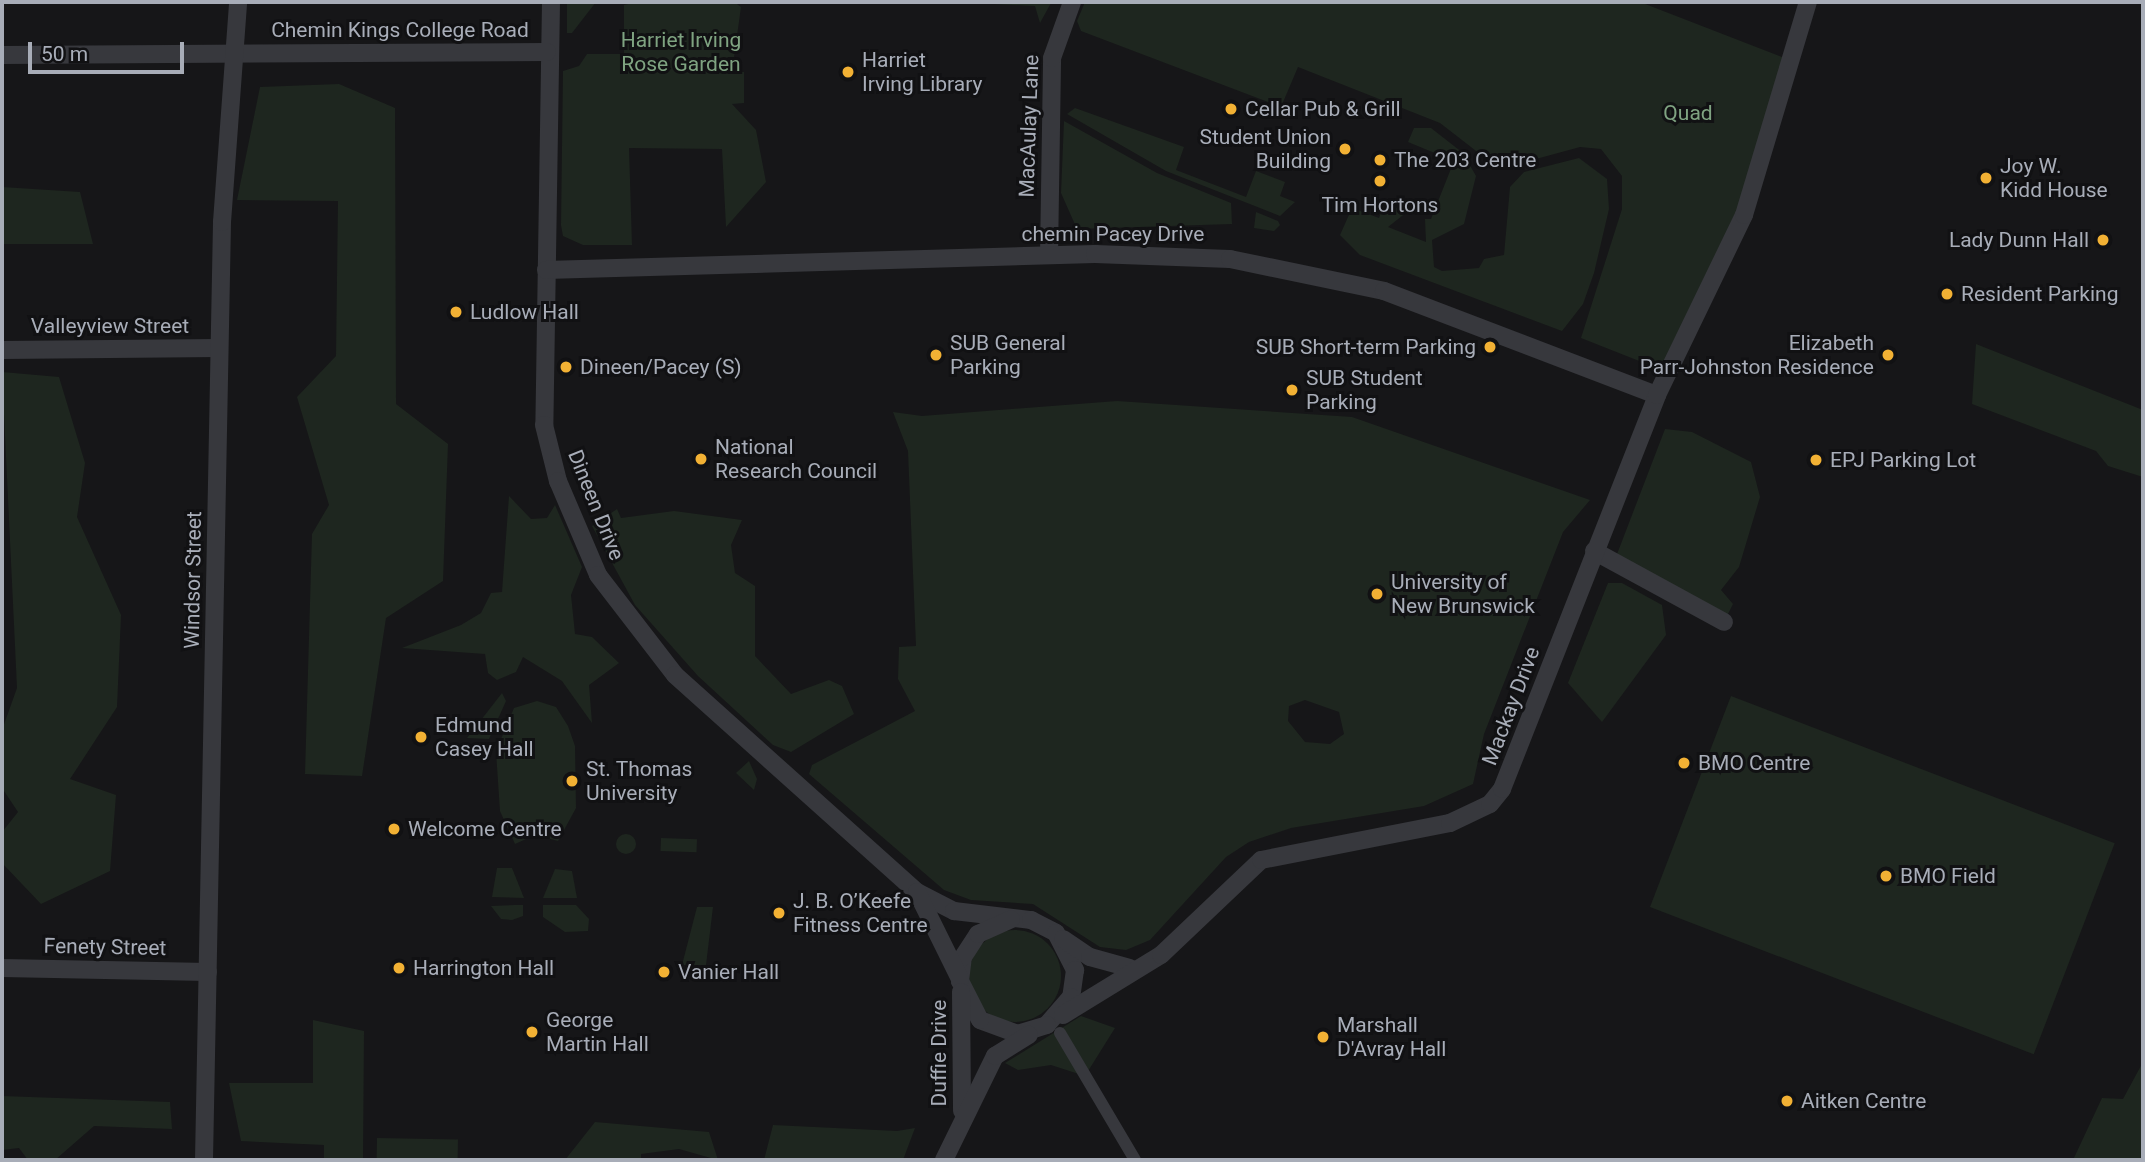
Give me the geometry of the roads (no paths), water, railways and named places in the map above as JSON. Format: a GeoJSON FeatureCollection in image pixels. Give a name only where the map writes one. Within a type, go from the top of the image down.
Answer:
{"type":"FeatureCollection","features":[{"type":"Feature","properties":{"kind":"street","name":"Windsor Street"},"geometry":{"type":"LineString","coordinates":[[204,1160],[222,222],[239,53],[238,2]]}},
{"type":"Feature","properties":{"kind":"street","name":"Dineen Drive"},"geometry":{"type":"LineString","coordinates":[[551,2],[547,52],[547,440],[598,575],[676,675],[917,892]]}},
{"type":"Feature","properties":{"kind":"street","name":"MacAulay Lane"},"geometry":{"type":"LineString","coordinates":[[1049,255],[1052,58],[1072,2]]}},
{"type":"Feature","properties":{"kind":"street","name":"Mackay Drive"},"geometry":{"type":"LineString","coordinates":[[1058,1026],[1130,968],[1168,949],[1261,860],[1421,830],[1490,804],[1509,776],[1594,551],[1657,395],[1744,215],[1808,2]]}},
{"type":"Feature","properties":{"kind":"street","name":"Chemin Kings College Road"},"geometry":{"type":"LineString","coordinates":[[2,55],[547,52]]}},
{"type":"Feature","properties":{"kind":"street","name":"chemin Pacey Drive"},"geometry":{"type":"LineString","coordinates":[[546,270],[1049,255],[1178,254],[1296,268],[1408,299],[1657,395]]}},
{"type":"Feature","properties":{"kind":"street","name":"Valleyview Street"},"geometry":{"type":"LineString","coordinates":[[2,350],[219,348]]}},
{"type":"Feature","properties":{"kind":"street"},"geometry":{"type":"LineString","coordinates":[[1594,551],[1724,622]]}},
{"type":"Feature","properties":{"kind":"street"},"geometry":{"type":"LineString","coordinates":[[917,892],[954,911],[1011,919],[1056,933],[1090,957],[1130,968]]}},
{"type":"Feature","properties":{"kind":"street","name":"Duffie Drive"},"geometry":{"type":"LineString","coordinates":[[917,892],[961,984],[962,1118]]}},
{"type":"Feature","properties":{"kind":"street"},"geometry":{"type":"LineString","coordinates":[[1011,919],[978,934],[963,957],[961,984],[973,1012],[988,1026],[1018,1034],[1058,1026]]}},
{"type":"Feature","properties":{"kind":"street"},"geometry":{"type":"LineString","coordinates":[[1056,933],[1075,970],[1071,997],[1058,1026]]}},
{"type":"Feature","properties":{"kind":"street","name":"Fenety Street"},"geometry":{"type":"LineString","coordinates":[[2,968],[208,972]]}},
{"type":"Feature","properties":{"kind":"street"},"geometry":{"type":"LineString","coordinates":[[1058,1026],[1135,1160]]}},
{"type":"Feature","properties":{"kind":"street","name":"Duffie Drive"},"geometry":{"type":"LineString","coordinates":[[944,1160],[962,1118],[995,1056],[1038,1030]]}},
{"type":"Feature","properties":{"kind":"place","name":"Harriet Irving Library"},"geometry":{"type":"Point","coordinates":[848,72]}},
{"type":"Feature","properties":{"kind":"place","name":"Cellar Pub & Grill"},"geometry":{"type":"Point","coordinates":[1231,109]}},
{"type":"Feature","properties":{"kind":"place","name":"Student Union Building"},"geometry":{"type":"Point","coordinates":[1345,149]}},
{"type":"Feature","properties":{"kind":"place","name":"The 203 Centre"},"geometry":{"type":"Point","coordinates":[1380,160]}},
{"type":"Feature","properties":{"kind":"place","name":"Joy W. Kidd House"},"geometry":{"type":"Point","coordinates":[1986,178]}},
{"type":"Feature","properties":{"kind":"place","name":"Tim Hortons"},"geometry":{"type":"Point","coordinates":[1380,181]}},
{"type":"Feature","properties":{"kind":"place","name":"Lady Dunn Hall"},"geometry":{"type":"Point","coordinates":[2103,240]}},
{"type":"Feature","properties":{"kind":"place","name":"Resident Parking"},"geometry":{"type":"Point","coordinates":[1947,294]}},
{"type":"Feature","properties":{"kind":"place","name":"Ludlow Hall"},"geometry":{"type":"Point","coordinates":[456,312]}},
{"type":"Feature","properties":{"kind":"place","name":"SUB Short-term Parking"},"geometry":{"type":"Point","coordinates":[1490,347]}},
{"type":"Feature","properties":{"kind":"place","name":"SUB General Parking"},"geometry":{"type":"Point","coordinates":[936,355]}},
{"type":"Feature","properties":{"kind":"place","name":"Elizabeth Parr-Johnston Residence"},"geometry":{"type":"Point","coordinates":[1888,355]}},
{"type":"Feature","properties":{"kind":"place","name":"Dineen/Pacey (S)"},"geometry":{"type":"Point","coordinates":[566,367]}},
{"type":"Feature","properties":{"kind":"place","name":"SUB Student Parking"},"geometry":{"type":"Point","coordinates":[1292,390]}},
{"type":"Feature","properties":{"kind":"place","name":"National Research Council"},"geometry":{"type":"Point","coordinates":[701,459]}},
{"type":"Feature","properties":{"kind":"place","name":"EPJ Parking Lot"},"geometry":{"type":"Point","coordinates":[1816,460]}},
{"type":"Feature","properties":{"kind":"place","name":"University of New Brunswick"},"geometry":{"type":"Point","coordinates":[1377,594]}},
{"type":"Feature","properties":{"kind":"place","name":"Edmund Casey Hall"},"geometry":{"type":"Point","coordinates":[421,737]}},
{"type":"Feature","properties":{"kind":"place","name":"BMO Centre"},"geometry":{"type":"Point","coordinates":[1684,763]}},
{"type":"Feature","properties":{"kind":"place","name":"St. Thomas University"},"geometry":{"type":"Point","coordinates":[572,781]}},
{"type":"Feature","properties":{"kind":"place","name":"Welcome Centre"},"geometry":{"type":"Point","coordinates":[394,829]}},
{"type":"Feature","properties":{"kind":"place","name":"BMO Field"},"geometry":{"type":"Point","coordinates":[1886,876]}},
{"type":"Feature","properties":{"kind":"place","name":"J. B. O’Keefe Fitness Centre"},"geometry":{"type":"Point","coordinates":[779,913]}},
{"type":"Feature","properties":{"kind":"place","name":"Harrington Hall"},"geometry":{"type":"Point","coordinates":[399,968]}},
{"type":"Feature","properties":{"kind":"place","name":"Vanier Hall"},"geometry":{"type":"Point","coordinates":[664,972]}},
{"type":"Feature","properties":{"kind":"place","name":"George Martin Hall"},"geometry":{"type":"Point","coordinates":[532,1032]}},
{"type":"Feature","properties":{"kind":"place","name":"Marshall D'Avray Hall"},"geometry":{"type":"Point","coordinates":[1323,1037]}},
{"type":"Feature","properties":{"kind":"place","name":"Aitken Centre"},"geometry":{"type":"Point","coordinates":[1787,1101]}},
{"type":"Feature","properties":{"kind":"park label","name":"Harriet Irving Rose Garden"},"geometry":{"type":"Point","coordinates":[681,52]}},
{"type":"Feature","properties":{"kind":"park label","name":"Quad"},"geometry":{"type":"Point","coordinates":[1688,113]}}]}
